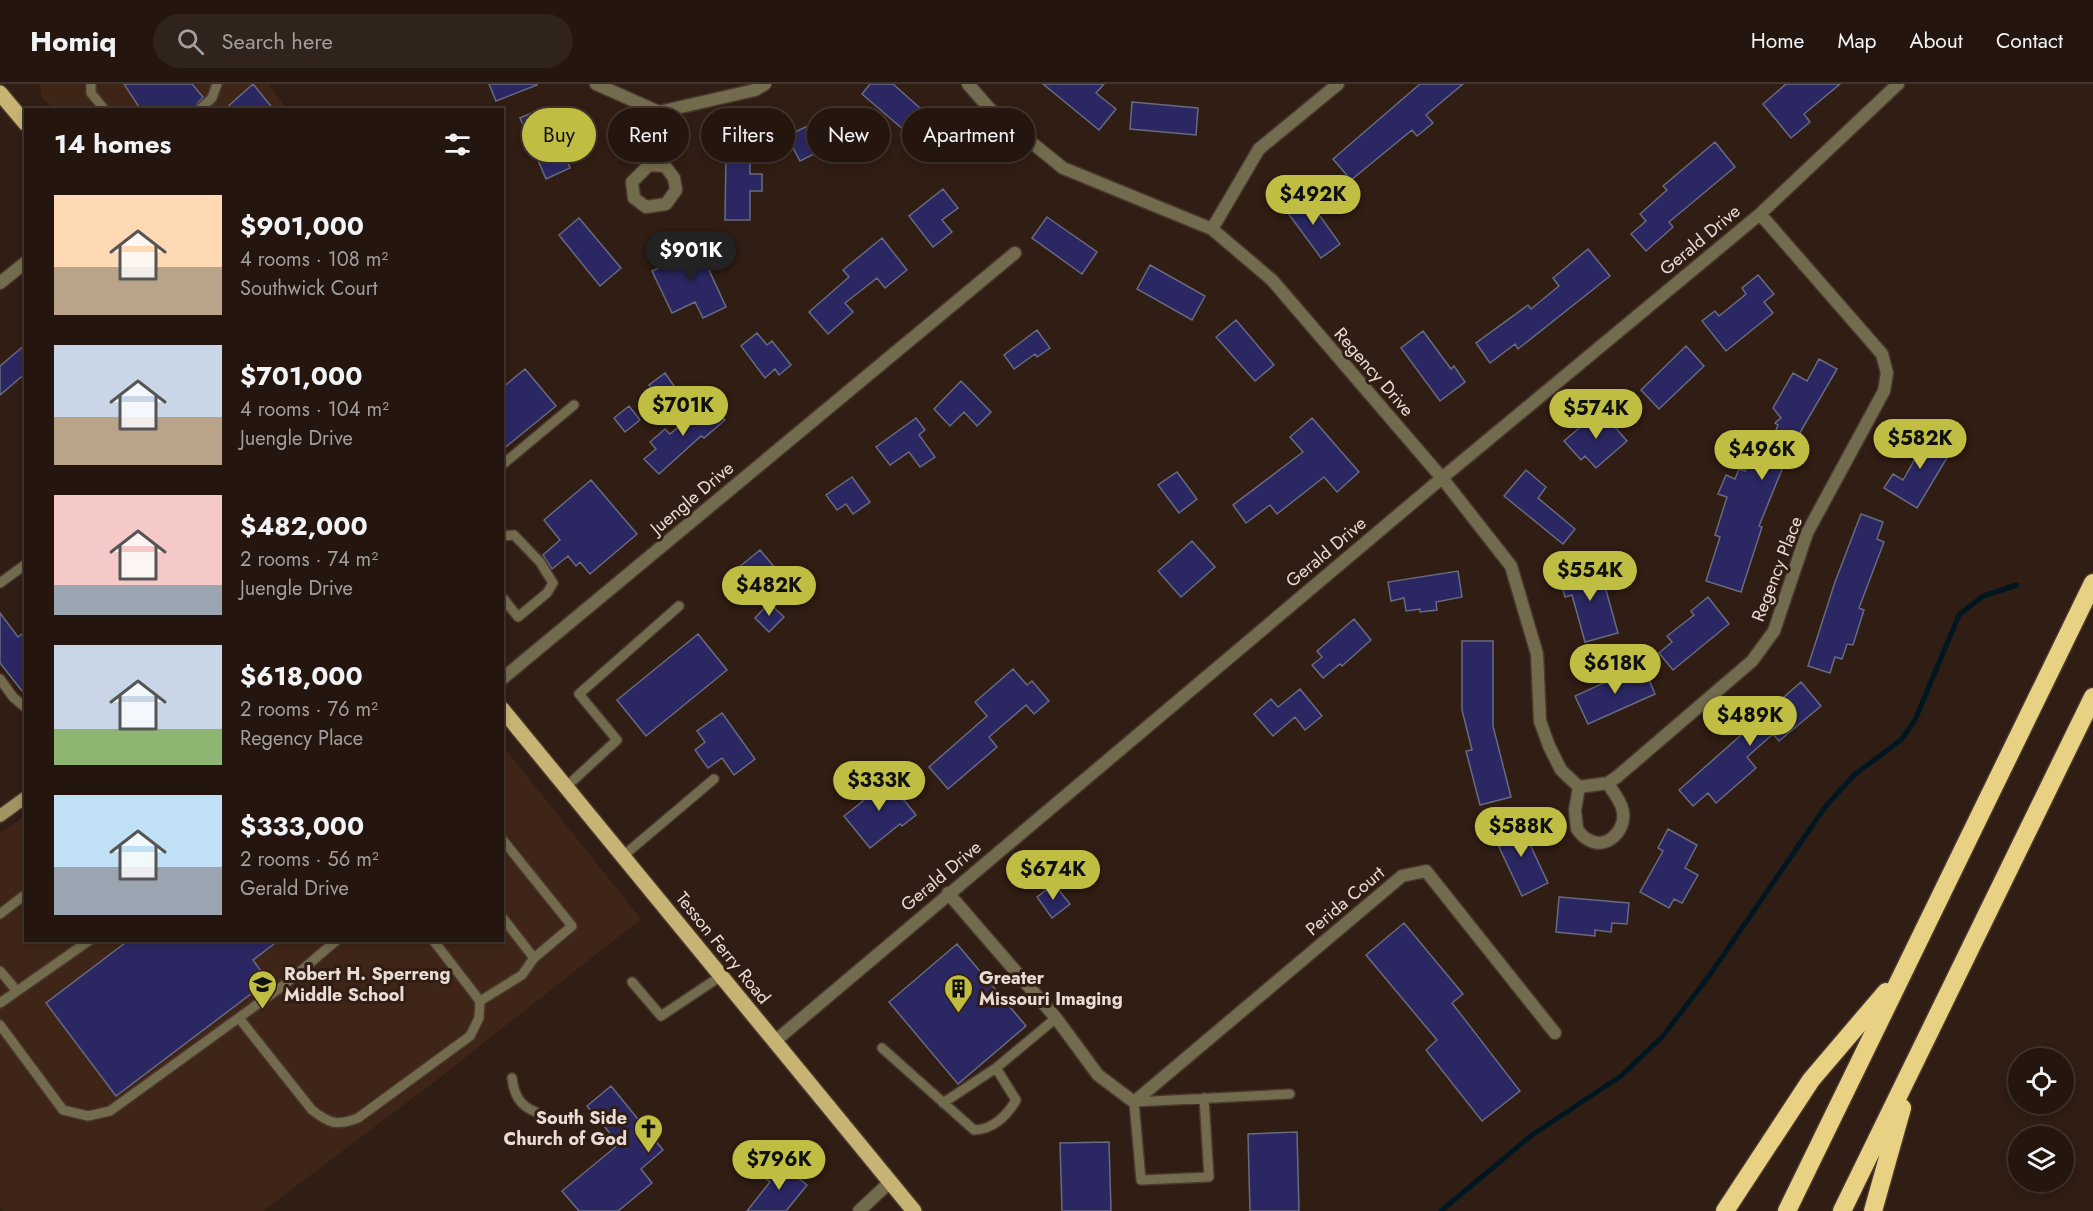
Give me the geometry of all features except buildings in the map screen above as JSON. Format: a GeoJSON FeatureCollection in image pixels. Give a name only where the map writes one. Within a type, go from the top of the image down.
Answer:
{"type":"FeatureCollection","features":[{"type":"Feature","properties":{"kind":"highway"},"geometry":{"type":"LineString","coordinates":[[1787,1211],[2093,583]]}},
{"type":"Feature","properties":{"kind":"highway"},"geometry":{"type":"LineString","coordinates":[[1842,1211],[2093,697]]}},
{"type":"Feature","properties":{"kind":"highway"},"geometry":{"type":"LineString","coordinates":[[1725,1211],[1811,1080],[1903,972]]}},
{"type":"Feature","properties":{"kind":"highway"},"geometry":{"type":"LineString","coordinates":[[1873,1211],[1913,1065]]}},
{"type":"Feature","properties":{"kind":"main road"},"geometry":{"type":"LineString","coordinates":[[0,93],[24,122]]}},
{"type":"Feature","properties":{"kind":"main road","name":"Tesson Ferry Road"},"geometry":{"type":"LineString","coordinates":[[504,711],[914,1211]]}},
{"type":"Feature","properties":{"kind":"street"},"geometry":{"type":"LineString","coordinates":[[596,84],[650,108]]}},
{"type":"Feature","properties":{"kind":"street"},"geometry":{"type":"LineString","coordinates":[[676,108],[755,90],[765,84]]}},
{"type":"Feature","properties":{"kind":"street","name":"Regency Drive"},"geometry":{"type":"LineString","coordinates":[[968,84],[989,108],[1063,168],[1212,229],[1272,280],[1442,478],[1511,566],[1537,654],[1540,721],[1561,770],[1579,787]]}},
{"type":"Feature","properties":{"kind":"street"},"geometry":{"type":"LineString","coordinates":[[1212,229],[1259,149],[1338,84]]}},
{"type":"Feature","properties":{"kind":"street","name":"Gerald Drive"},"geometry":{"type":"LineString","coordinates":[[774,1042],[1442,478],[1760,214],[1891,86]]}},
{"type":"Feature","properties":{"kind":"street","name":"Regency Place"},"geometry":{"type":"LineString","coordinates":[[1608,783],[1752,661],[1774,631],[1807,533],[1884,391],[1887,374],[1882,354],[1760,214]]}},
{"type":"Feature","properties":{"kind":"street","name":"Juengle Drive"},"geometry":{"type":"LineString","coordinates":[[504,677],[1016,254]]}},
{"type":"Feature","properties":{"kind":"street"},"geometry":{"type":"LineString","coordinates":[[0,283],[24,264]]}},
{"type":"Feature","properties":{"kind":"street"},"geometry":{"type":"LineString","coordinates":[[1608,783],[1622,808],[1624,824],[1616,836],[1604,843],[1588,841],[1577,830],[1575,810],[1579,787],[1608,783]]}},
{"type":"Feature","properties":{"kind":"street"},"geometry":{"type":"LineString","coordinates":[[0,816],[24,798]]}},
{"type":"Feature","properties":{"kind":"street","name":"Perida Court"},"geometry":{"type":"LineString","coordinates":[[1134,1102],[1402,876],[1426,871],[1555,1033]]}},
{"type":"Feature","properties":{"kind":"street"},"geometry":{"type":"LineString","coordinates":[[948,893],[1056,1018],[1098,1075],[1134,1102]]}},
{"type":"Feature","properties":{"kind":"street"},"geometry":{"type":"LineString","coordinates":[[858,1211],[890,1182]]}},
{"type":"Feature","properties":{"kind":"lane"},"geometry":{"type":"LineString","coordinates":[[91,84],[91,93],[103,108]]}},
{"type":"Feature","properties":{"kind":"lane"},"geometry":{"type":"LineString","coordinates":[[201,108],[212,98],[217,84]]}},
{"type":"Feature","properties":{"kind":"lane"},"geometry":{"type":"LineString","coordinates":[[504,463],[574,405]]}},
{"type":"Feature","properties":{"kind":"lane"},"geometry":{"type":"LineString","coordinates":[[504,536],[514,536],[540,562],[553,584],[547,593],[518,617],[504,600]]}},
{"type":"Feature","properties":{"kind":"lane"},"geometry":{"type":"LineString","coordinates":[[0,583],[24,565]]}},
{"type":"Feature","properties":{"kind":"lane"},"geometry":{"type":"LineString","coordinates":[[566,787],[617,740],[579,694],[679,606]]}},
{"type":"Feature","properties":{"kind":"lane"},"geometry":{"type":"LineString","coordinates":[[0,679],[13,697],[24,706]]}},
{"type":"Feature","properties":{"kind":"lane"},"geometry":{"type":"LineString","coordinates":[[623,856],[714,779]]}},
{"type":"Feature","properties":{"kind":"lane"},"geometry":{"type":"LineString","coordinates":[[480,1001],[522,975],[534,958],[572,926],[504,841]]}},
{"type":"Feature","properties":{"kind":"lane"},"geometry":{"type":"LineString","coordinates":[[0,914],[24,896]]}},
{"type":"Feature","properties":{"kind":"lane"},"geometry":{"type":"LineString","coordinates":[[504,920],[534,958]]}},
{"type":"Feature","properties":{"kind":"lane"},"geometry":{"type":"LineString","coordinates":[[0,1003],[87,942]]}},
{"type":"Feature","properties":{"kind":"lane"},"geometry":{"type":"LineString","coordinates":[[0,1025],[63,1110],[88,1116],[110,1111],[284,985],[335,942]]}},
{"type":"Feature","properties":{"kind":"lane"},"geometry":{"type":"LineString","coordinates":[[239,1018],[312,1110],[326,1121],[342,1124],[358,1118],[470,1036],[479,1018],[480,1001],[435,942]]}},
{"type":"Feature","properties":{"kind":"lane"},"geometry":{"type":"LineString","coordinates":[[0,971],[17,991]]}},
{"type":"Feature","properties":{"kind":"lane"},"geometry":{"type":"LineString","coordinates":[[632,982],[661,1016],[721,976]]}},
{"type":"Feature","properties":{"kind":"lane"},"geometry":{"type":"LineString","coordinates":[[943,1103],[996,1068],[1056,1018]]}},
{"type":"Feature","properties":{"kind":"lane"},"geometry":{"type":"LineString","coordinates":[[882,1048],[974,1130],[986,1130],[1010,1111],[1016,1100],[996,1068]]}},
{"type":"Feature","properties":{"kind":"lane"},"geometry":{"type":"LineString","coordinates":[[512,1078],[513,1090],[519,1101],[527,1109],[536,1112]]}},
{"type":"Feature","properties":{"kind":"lane"},"geometry":{"type":"LineString","coordinates":[[1204,1098],[1209,1178],[1141,1180],[1134,1102],[1204,1098],[1290,1094]]}},
{"type":"Feature","properties":{"kind":"shaded area"},"geometry":{"type":"Polygon","coordinates":[[[40,84],[269,84],[286,108],[52,108],[41,96],[40,84]]]}},
{"type":"Feature","properties":{"kind":"shaded area","name":"Robert H. Sperreng Middle School"},"geometry":{"type":"Polygon","coordinates":[[[504,747],[641,919],[438,1079],[263,1211],[3,1211],[0,1208],[0,834],[24,816],[24,942],[504,942],[504,747]]]}},
{"type":"Feature","properties":{"kind":"waterway"},"geometry":{"type":"LineString","coordinates":[[1441,1211],[1532,1135],[1621,1076],[1662,1037],[1709,976],[1825,807],[1854,775],[1901,740],[1915,720],[1959,615],[1983,596],[2017,585]]}},
{"type":"Feature","properties":{"kind":"place","name":"Robert H. Sperreng Middle School"},"geometry":{"type":"Point","coordinates":[263,1010]}},
{"type":"Feature","properties":{"kind":"place","name":"Greater Missouri Imaging"},"geometry":{"type":"Point","coordinates":[958,1014]}},
{"type":"Feature","properties":{"kind":"place","name":"South Side Church of God"},"geometry":{"type":"Point","coordinates":[648,1154]}}]}
